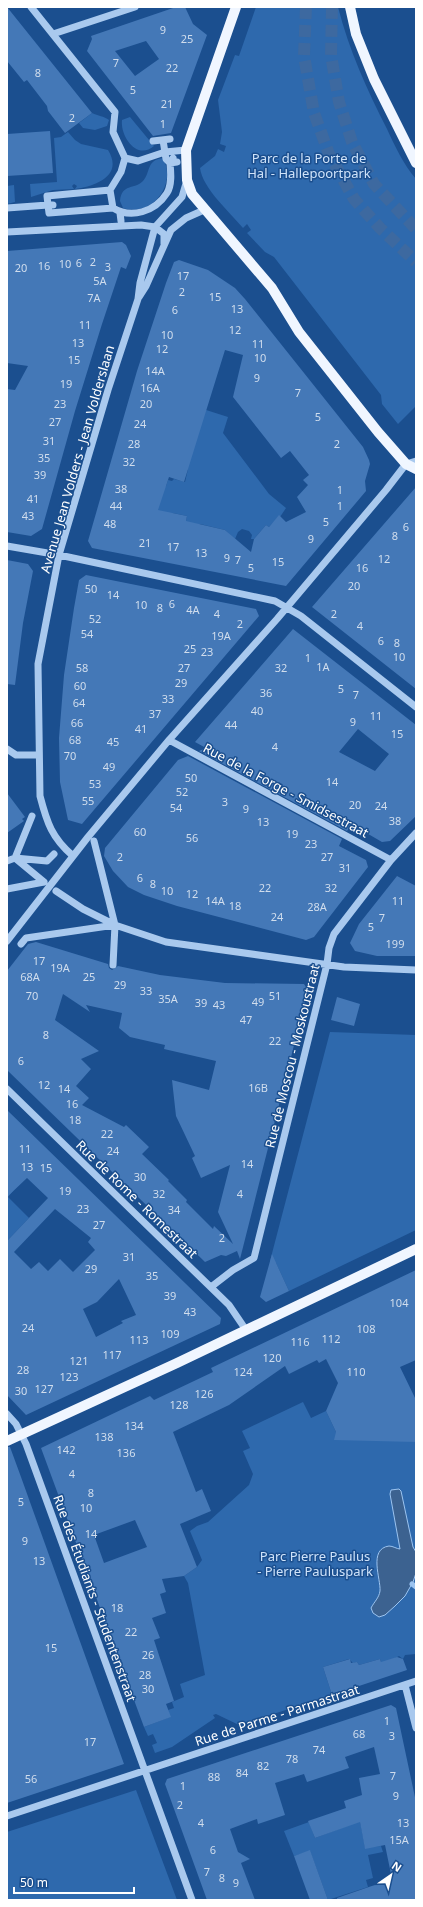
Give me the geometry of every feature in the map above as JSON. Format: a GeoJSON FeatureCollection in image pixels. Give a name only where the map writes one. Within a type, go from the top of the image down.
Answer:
{"type":"FeatureCollection","features":[{"type":"Feature","properties":{"kind":"main road"},"geometry":{"type":"LineString","coordinates":[[236,7],[186,150],[187,180],[192,194],[204,210],[272,288],[299,332],[378,432],[406,464],[416,469]]}},
{"type":"Feature","properties":{"kind":"main road"},"geometry":{"type":"LineString","coordinates":[[350,7],[356,34],[374,79],[416,163]]}},
{"type":"Feature","properties":{"kind":"main road"},"geometry":{"type":"LineString","coordinates":[[7,1441],[416,1249]]}},
{"type":"Feature","properties":{"kind":"street"},"geometry":{"type":"LineString","coordinates":[[31,7],[115,112],[113,132],[125,158],[121,172],[110,190],[112,208]]}},
{"type":"Feature","properties":{"kind":"street"},"geometry":{"type":"LineString","coordinates":[[52,34],[135,7]]}},
{"type":"Feature","properties":{"kind":"street"},"geometry":{"type":"LineString","coordinates":[[110,190],[47,196],[51,205],[49,213],[112,208],[120,213],[138,213],[148,210],[169,195],[174,161],[166,159],[165,152],[167,139],[153,141]]}},
{"type":"Feature","properties":{"kind":"street"},"geometry":{"type":"LineString","coordinates":[[125,158],[138,161],[165,152],[186,150]]}},
{"type":"Feature","properties":{"kind":"street","name":"Avenue Jean Volders - Jean Volderslaan"},"geometry":{"type":"LineString","coordinates":[[73,856],[61,845],[52,833],[45,817],[40,796],[38,664],[59,555],[108,390],[138,299],[140,283],[156,227],[182,197],[187,180]]}},
{"type":"Feature","properties":{"kind":"street"},"geometry":{"type":"LineString","coordinates":[[7,208],[24,203],[51,205]]}},
{"type":"Feature","properties":{"kind":"street","name":"Avenue Jean Volders - Jean Volderslaan"},"geometry":{"type":"LineString","coordinates":[[138,299],[146,286],[164,244],[172,230],[186,218],[204,210]]}},
{"type":"Feature","properties":{"kind":"street"},"geometry":{"type":"LineString","coordinates":[[120,213],[121,221]]}},
{"type":"Feature","properties":{"kind":"street"},"geometry":{"type":"LineString","coordinates":[[7,232],[141,225],[156,227],[164,234],[164,244]]}},
{"type":"Feature","properties":{"kind":"street"},"geometry":{"type":"LineString","coordinates":[[7,941],[93,831],[170,740],[287,608],[406,464],[416,461]]}},
{"type":"Feature","properties":{"kind":"street"},"geometry":{"type":"LineString","coordinates":[[7,546],[59,555],[275,601],[301,616],[416,707]]}},
{"type":"Feature","properties":{"kind":"street","name":"Rue de la Forge - Smidsestraat"},"geometry":{"type":"LineString","coordinates":[[170,740],[391,860]]}},
{"type":"Feature","properties":{"kind":"street"},"geometry":{"type":"LineString","coordinates":[[7,750],[16,755],[39,755]]}},
{"type":"Feature","properties":{"kind":"street"},"geometry":{"type":"LineString","coordinates":[[16,858],[30,818]]}},
{"type":"Feature","properties":{"kind":"street","name":"Rue de Moscou - Moskoustraat"},"geometry":{"type":"LineString","coordinates":[[211,1288],[233,1270],[254,1258],[327,964],[329,948],[334,934],[391,860],[416,834]]}},
{"type":"Feature","properties":{"kind":"street"},"geometry":{"type":"LineString","coordinates":[[94,841],[115,925],[114,965]]}},
{"type":"Feature","properties":{"kind":"street"},"geometry":{"type":"LineString","coordinates":[[7,861],[16,858],[48,861],[54,854]]}},
{"type":"Feature","properties":{"kind":"street"},"geometry":{"type":"LineString","coordinates":[[7,889],[44,882],[16,858]]}},
{"type":"Feature","properties":{"kind":"street"},"geometry":{"type":"LineString","coordinates":[[56,891],[83,909],[115,925],[166,942],[344,967],[416,970]]}},
{"type":"Feature","properties":{"kind":"street"},"geometry":{"type":"LineString","coordinates":[[21,944],[26,938],[115,925]]}},
{"type":"Feature","properties":{"kind":"street","name":"Rue de Rome - Romestraat"},"geometry":{"type":"LineString","coordinates":[[7,1089],[229,1305],[246,1330]]}},
{"type":"Feature","properties":{"kind":"street","name":"Rue des Étudiants - Studentenstraat"},"geometry":{"type":"LineString","coordinates":[[7,1414],[16,1424],[22,1435],[192,1900]]}},
{"type":"Feature","properties":{"kind":"street","name":"Rue de Parme - Parmastraat"},"geometry":{"type":"LineString","coordinates":[[7,1816],[416,1681]]}},
{"type":"Feature","properties":{"kind":"street"},"geometry":{"type":"LineString","coordinates":[[405,1685],[416,1728]]}},
{"type":"Feature","properties":{"kind":"green space","name":"Parc de la Porte de Hal - Hallepoortpark"},"geometry":{"type":"Polygon","coordinates":[[[256,7],[338,7],[347,39],[366,85],[400,155],[416,179],[416,406],[398,424],[382,404],[381,395],[274,257],[265,252],[247,233],[251,230],[247,224],[243,228],[217,200],[202,176],[200,168],[215,156],[218,149],[224,152],[226,146],[220,144],[222,132],[218,100],[235,55],[239,56],[256,7]]]}},
{"type":"Feature","properties":{"kind":"green space"},"geometry":{"type":"Polygon","coordinates":[[[92,113],[109,120],[107,126],[95,130],[83,128],[79,123],[92,113]]]}},
{"type":"Feature","properties":{"kind":"green space"},"geometry":{"type":"Polygon","coordinates":[[[130,117],[154,146],[148,150],[142,151],[131,145],[122,126],[122,120],[130,117]]]}},
{"type":"Feature","properties":{"kind":"green space"},"geometry":{"type":"Polygon","coordinates":[[[68,132],[81,144],[108,150],[112,159],[110,173],[98,182],[83,188],[75,189],[77,186],[74,184],[72,186],[74,189],[53,190],[31,197],[30,184],[57,182],[54,138],[61,137],[68,132]]]}},
{"type":"Feature","properties":{"kind":"green space"},"geometry":{"type":"Polygon","coordinates":[[[163,158],[167,168],[167,178],[160,196],[153,203],[144,208],[134,210],[123,208],[120,201],[123,192],[126,189],[140,184],[145,178],[151,164],[158,159],[163,158]]]}},
{"type":"Feature","properties":{"kind":"green space"},"geometry":{"type":"Polygon","coordinates":[[[14,185],[15,202],[7,204],[7,186],[14,185]]]}},
{"type":"Feature","properties":{"kind":"green space"},"geometry":{"type":"Polygon","coordinates":[[[178,401],[228,417],[223,433],[269,494],[286,508],[280,517],[279,516],[269,527],[266,525],[254,539],[251,539],[252,535],[249,531],[242,529],[238,532],[235,539],[225,530],[200,524],[184,531],[187,516],[173,513],[121,521],[166,486],[168,480],[172,481],[174,479],[185,482],[188,469],[169,464],[178,401]]]}},
{"type":"Feature","properties":{"kind":"green space"},"geometry":{"type":"Polygon","coordinates":[[[330,1032],[416,1035],[416,1230],[289,1291],[276,1263],[270,1261],[330,1032]]]}},
{"type":"Feature","properties":{"kind":"green space"},"geometry":{"type":"Polygon","coordinates":[[[7,1185],[13,1191],[8,1197],[29,1218],[7,1241],[7,1185]]]}},
{"type":"Feature","properties":{"kind":"green space","name":"Parc Pierre Paulus - Pierre Pauluspark"},"geometry":{"type":"Polygon","coordinates":[[[303,1402],[311,1418],[326,1411],[336,1432],[416,1442],[416,1654],[405,1655],[403,1659],[399,1656],[382,1665],[380,1659],[359,1665],[357,1662],[353,1663],[349,1659],[323,1667],[332,1695],[239,1725],[216,1714],[213,1715],[215,1718],[172,1747],[155,1753],[152,1745],[157,1743],[153,1734],[148,1736],[144,1727],[170,1717],[168,1710],[174,1708],[172,1702],[184,1697],[180,1684],[205,1675],[188,1583],[184,1576],[197,1567],[202,1560],[190,1531],[197,1526],[208,1522],[249,1485],[253,1474],[243,1451],[250,1448],[242,1431],[303,1402]]]}},
{"type":"Feature","properties":{"kind":"green space"},"geometry":{"type":"Polygon","coordinates":[[[136,1790],[177,1900],[7,1900],[7,1832],[136,1790]]]}},
{"type":"Feature","properties":{"kind":"green space"},"geometry":{"type":"Polygon","coordinates":[[[360,1821],[365,1847],[381,1846],[383,1852],[368,1855],[373,1878],[366,1880],[368,1887],[328,1900],[310,1851],[294,1856],[284,1831],[309,1822],[315,1838],[360,1821]]]}},
{"type":"Feature","properties":{"kind":"shaded area"},"geometry":{"type":"Polygon","coordinates":[[[399,1489],[401,1491],[413,1547],[416,1552],[416,1573],[405,1596],[385,1615],[379,1617],[373,1613],[371,1608],[378,1598],[380,1591],[377,1558],[383,1548],[392,1546],[400,1549],[390,1494],[391,1490],[399,1489]]]}},
{"type":"Feature","properties":{"kind":"building"},"geometry":{"type":"Polygon","coordinates":[[[7,7],[92,113],[65,133],[27,80],[24,82],[7,61],[7,7]]]}},
{"type":"Feature","properties":{"kind":"building"},"geometry":{"type":"Polygon","coordinates":[[[176,7],[185,7],[193,24],[207,35],[171,133],[153,136],[87,51],[92,39],[91,36],[176,7]],[[146,41],[115,51],[135,76],[159,59],[146,41]]]}},
{"type":"Feature","properties":{"kind":"building"},"geometry":{"type":"Polygon","coordinates":[[[50,131],[53,173],[7,176],[7,134],[50,131]]]}},
{"type":"Feature","properties":{"kind":"building"},"geometry":{"type":"Polygon","coordinates":[[[122,242],[126,245],[131,256],[126,269],[121,267],[102,324],[75,411],[42,529],[31,536],[7,532],[7,389],[15,390],[28,366],[7,363],[7,251],[122,242]]]}},
{"type":"Feature","properties":{"kind":"building"},"geometry":{"type":"Polygon","coordinates":[[[179,260],[208,270],[235,288],[363,447],[369,460],[370,464],[365,481],[366,491],[286,586],[92,548],[88,541],[137,371],[174,262],[179,260]],[[225,350],[184,482],[169,477],[158,510],[187,516],[186,521],[225,530],[251,552],[254,539],[266,525],[269,527],[279,515],[286,522],[306,512],[297,497],[308,485],[303,480],[309,475],[290,451],[281,458],[233,397],[243,355],[225,350]]]}},
{"type":"Feature","properties":{"kind":"building"},"geometry":{"type":"Polygon","coordinates":[[[416,487],[416,689],[312,607],[416,487]]]}},
{"type":"Feature","properties":{"kind":"building"},"geometry":{"type":"Polygon","coordinates":[[[7,560],[28,564],[33,571],[23,623],[15,685],[7,684],[7,560]]]}},
{"type":"Feature","properties":{"kind":"building"},"geometry":{"type":"Polygon","coordinates":[[[86,575],[256,609],[259,616],[82,824],[68,820],[60,782],[59,738],[64,675],[74,608],[79,580],[86,575]]]}},
{"type":"Feature","properties":{"kind":"building"},"geometry":{"type":"Polygon","coordinates":[[[293,629],[416,725],[416,816],[390,841],[382,842],[351,824],[347,831],[199,751],[206,748],[195,742],[293,629]],[[358,729],[339,752],[375,771],[389,754],[358,729]]]}},
{"type":"Feature","properties":{"kind":"building"},"geometry":{"type":"Polygon","coordinates":[[[188,756],[342,839],[339,846],[366,860],[368,867],[314,937],[306,940],[177,906],[144,895],[128,887],[113,871],[104,856],[105,848],[178,760],[188,756]]]}},
{"type":"Feature","properties":{"kind":"building"},"geometry":{"type":"Polygon","coordinates":[[[7,793],[25,817],[22,819],[24,821],[7,833],[7,793]]]}},
{"type":"Feature","properties":{"kind":"building"},"geometry":{"type":"Polygon","coordinates":[[[397,876],[416,886],[416,956],[377,956],[355,951],[350,943],[359,924],[397,876]]]}},
{"type":"Feature","properties":{"kind":"building"},"geometry":{"type":"Polygon","coordinates":[[[36,942],[108,964],[109,968],[112,970],[118,966],[160,975],[225,983],[304,984],[308,990],[240,1259],[237,1251],[226,1256],[221,1255],[205,1262],[7,1070],[7,971],[28,944],[36,942]],[[63,994],[55,1020],[99,1051],[81,1059],[91,1069],[76,1086],[89,1098],[82,1105],[124,1127],[126,1125],[149,1147],[142,1154],[169,1180],[168,1181],[187,1200],[186,1202],[213,1229],[214,1226],[233,1244],[218,1212],[230,1165],[201,1178],[192,1158],[195,1156],[176,1116],[172,1080],[209,1090],[216,1061],[164,1049],[165,1045],[130,1037],[119,1028],[122,1013],[86,1005],[90,1012],[63,994]]]}},
{"type":"Feature","properties":{"kind":"building"},"geometry":{"type":"Polygon","coordinates":[[[337,997],[360,1004],[354,1026],[331,1020],[337,997]]]}},
{"type":"Feature","properties":{"kind":"building"},"geometry":{"type":"Polygon","coordinates":[[[7,1110],[221,1318],[220,1324],[26,1415],[7,1395],[7,1241],[48,1198],[27,1178],[7,1197],[7,1110]],[[55,1209],[14,1252],[31,1269],[39,1262],[48,1271],[60,1259],[73,1272],[95,1250],[88,1242],[91,1238],[55,1209]],[[119,1279],[97,1302],[83,1309],[96,1337],[123,1323],[121,1321],[136,1315],[119,1279]]]}},
{"type":"Feature","properties":{"kind":"building"},"geometry":{"type":"Polygon","coordinates":[[[272,1254],[289,1291],[266,1302],[260,1297],[272,1254]]]}},
{"type":"Feature","properties":{"kind":"building"},"geometry":{"type":"Polygon","coordinates":[[[416,1270],[416,1360],[400,1367],[416,1400],[416,1442],[334,1440],[336,1432],[326,1411],[338,1383],[326,1359],[319,1363],[317,1360],[289,1374],[285,1366],[229,1405],[173,1432],[196,1492],[202,1489],[211,1511],[180,1524],[197,1567],[184,1576],[162,1579],[166,1592],[160,1594],[166,1613],[152,1618],[160,1638],[154,1640],[174,1701],[166,1704],[171,1717],[144,1727],[41,1448],[150,1396],[154,1400],[213,1372],[211,1368],[416,1270]],[[135,1520],[94,1535],[104,1563],[147,1547],[135,1520]]]}},
{"type":"Feature","properties":{"kind":"building"},"geometry":{"type":"Polygon","coordinates":[[[7,1447],[10,1447],[124,1764],[7,1803],[7,1447]]]}},
{"type":"Feature","properties":{"kind":"building"},"geometry":{"type":"Polygon","coordinates":[[[397,1657],[403,1659],[407,1670],[332,1695],[323,1667],[350,1659],[351,1663],[357,1662],[359,1665],[380,1659],[381,1662],[397,1657]]]}},
{"type":"Feature","properties":{"kind":"building"},"geometry":{"type":"Polygon","coordinates":[[[391,1705],[396,1708],[416,1802],[416,1900],[337,1900],[337,1898],[392,1879],[385,1845],[365,1849],[360,1822],[315,1838],[308,1821],[346,1808],[344,1801],[362,1795],[359,1778],[380,1774],[374,1747],[345,1757],[349,1768],[307,1782],[304,1774],[275,1783],[285,1815],[258,1824],[257,1819],[230,1829],[238,1852],[250,1859],[241,1863],[255,1900],[207,1900],[165,1784],[167,1779],[391,1705]]]}},
{"type":"Feature","properties":{"kind":"building"},"geometry":{"type":"Polygon","coordinates":[[[310,1850],[328,1900],[310,1900],[299,1870],[294,1856],[310,1850]]]}},
{"type":"Feature","properties":{"kind":"waterway"},"geometry":{"type":"LineString","coordinates":[[412,1584],[416,1587]]}},
{"type":"Feature","properties":{"kind":"tunnel"},"geometry":{"type":"LineString","coordinates":[[306,7],[304,56],[314,113],[329,154],[354,199],[380,228],[416,262]]}},
{"type":"Feature","properties":{"kind":"tunnel"},"geometry":{"type":"LineString","coordinates":[[332,7],[331,55],[339,102],[352,142],[374,184],[416,229]]}}]}
